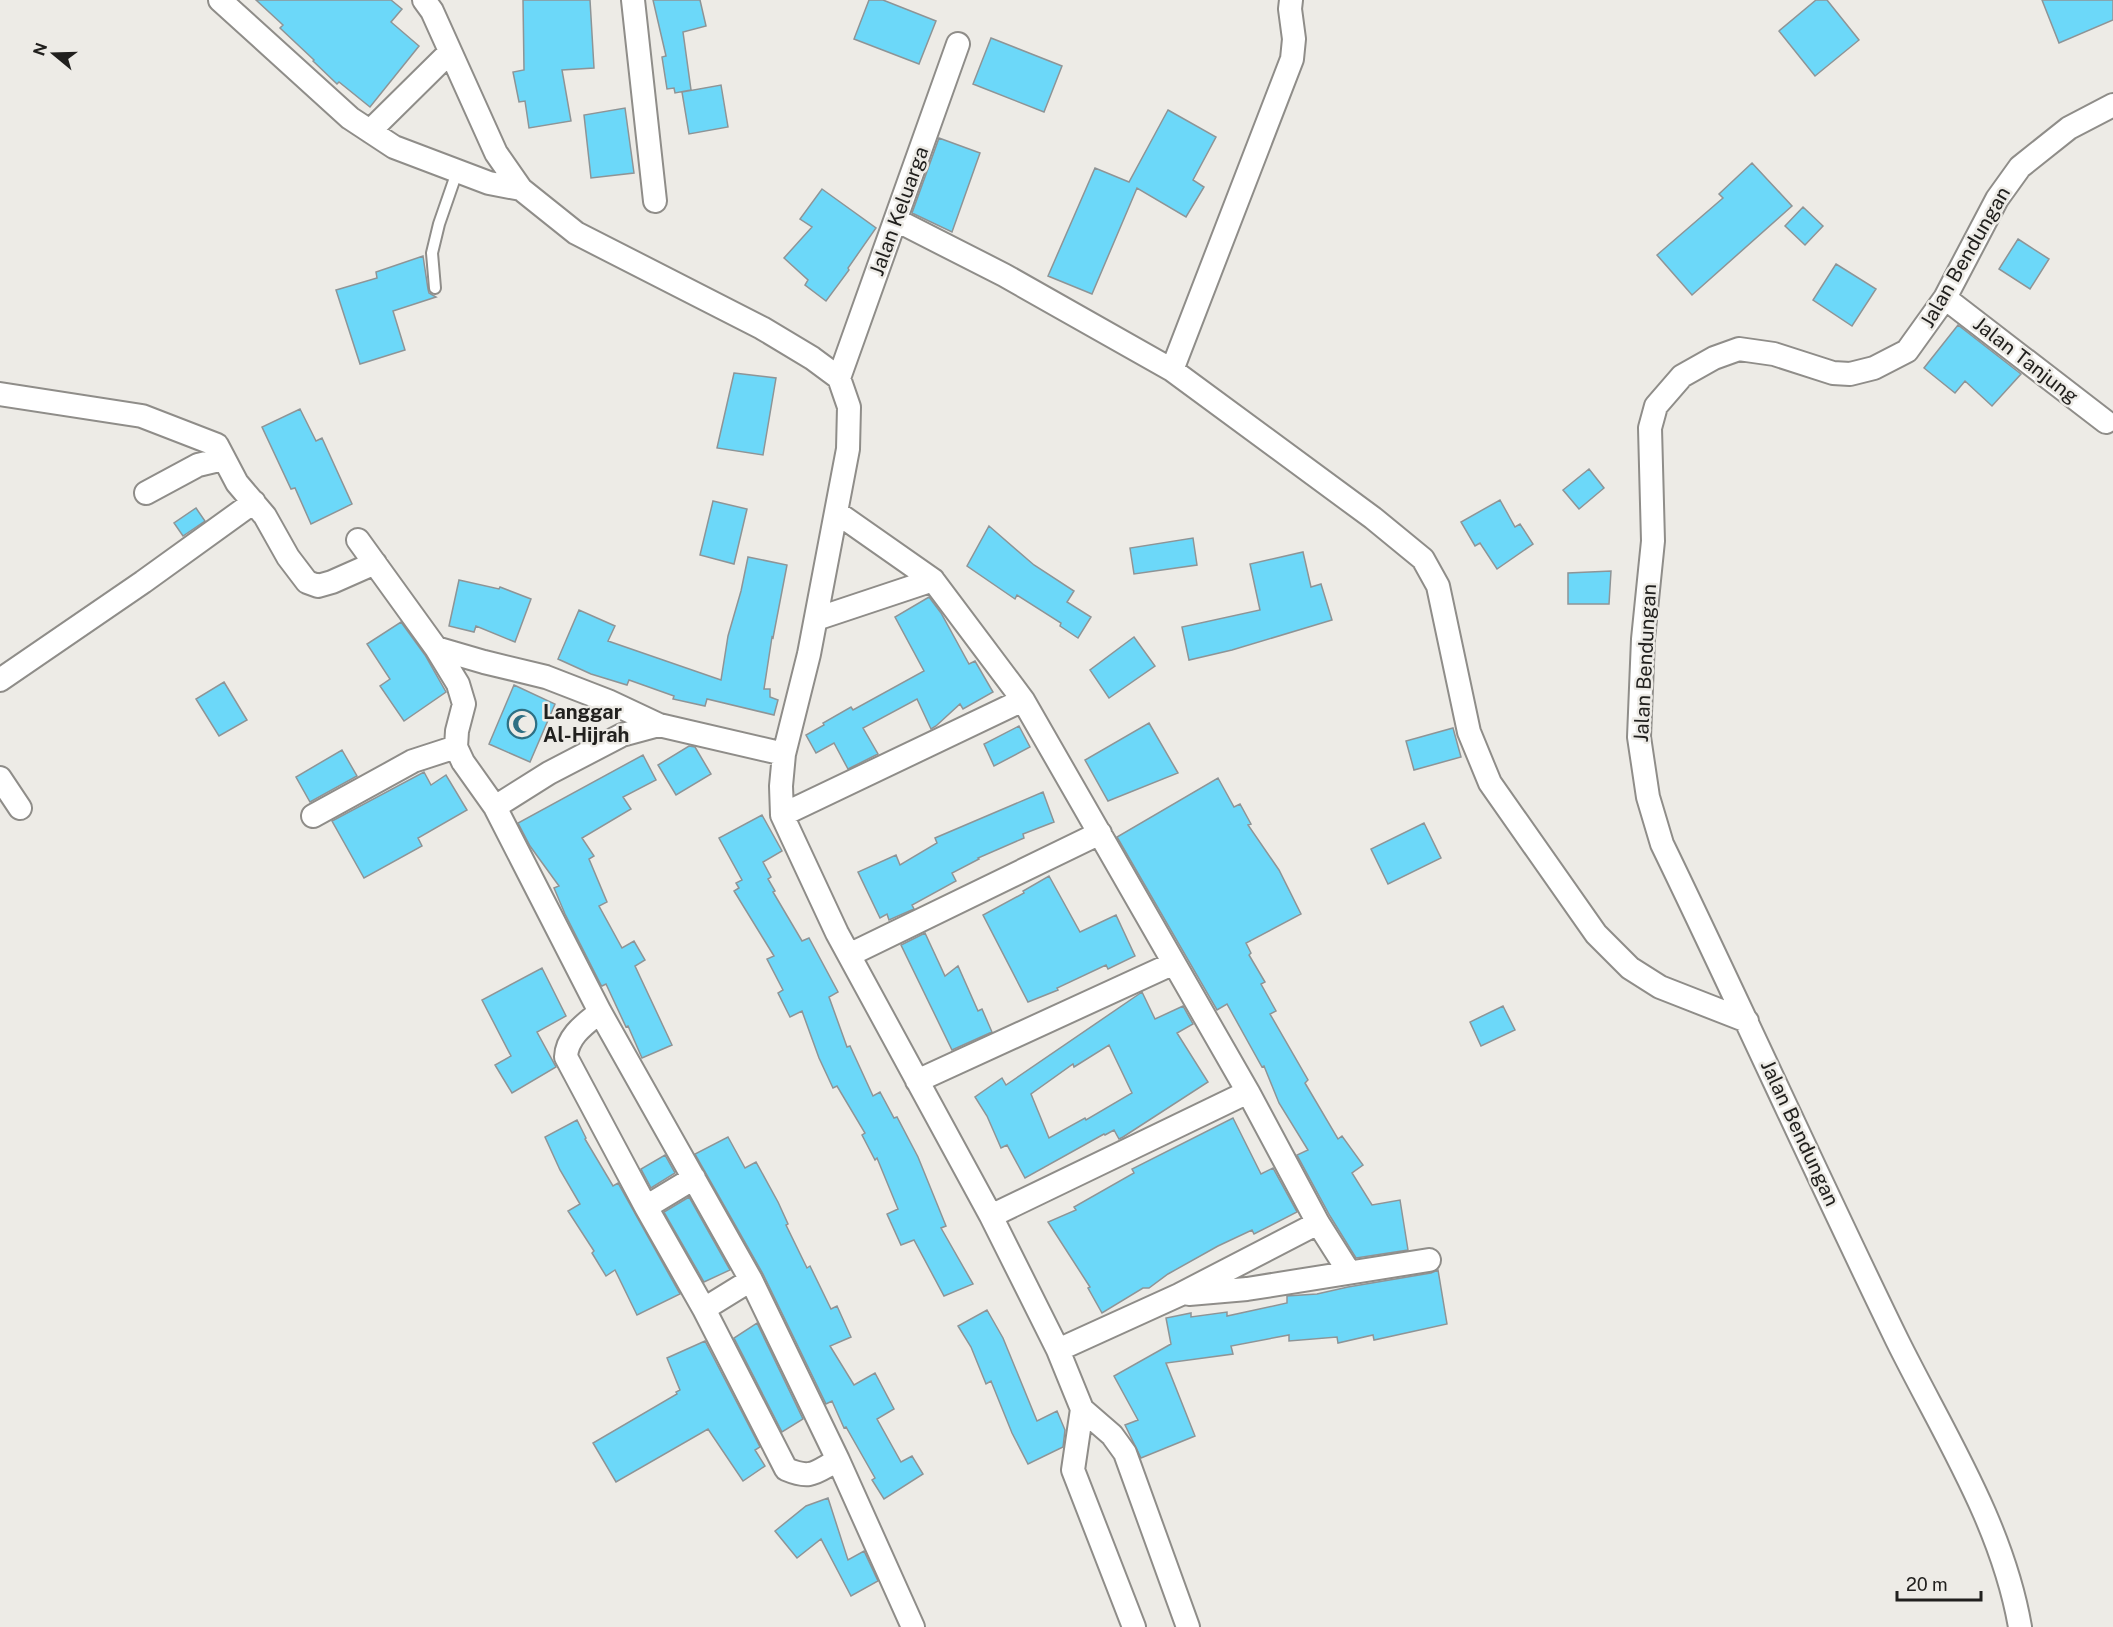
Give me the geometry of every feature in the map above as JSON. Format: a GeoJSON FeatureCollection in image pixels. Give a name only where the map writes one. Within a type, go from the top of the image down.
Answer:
{"type":"FeatureCollection","features":[{"type":"Feature","properties":{"kind":"street"},"geometry":{"type":"LineString","coordinates":[[220,0],[350,118],[394,147],[489,183],[521,189]]}},
{"type":"Feature","properties":{"kind":"street"},"geometry":{"type":"LineString","coordinates":[[633,0],[654,201]]}},
{"type":"Feature","properties":{"kind":"street"},"geometry":{"type":"LineString","coordinates":[[1172,370],[1292,59],[1294,39],[1291,0]]}},
{"type":"Feature","properties":{"kind":"street"},"geometry":{"type":"LineString","coordinates":[[434,4],[450,52],[496,153],[521,189],[576,233],[762,328],[812,357],[839,378],[849,407],[848,448],[809,654],[784,754],[781,786],[782,815],[789,834],[849,955],[991,1216],[1058,1350],[1082,1409],[1112,1435],[1125,1453],[1188,1627]]}},
{"type":"Feature","properties":{"kind":"street","name":"Jalan Keluarga"},"geometry":{"type":"LineString","coordinates":[[839,378],[958,44]]}},
{"type":"Feature","properties":{"kind":"street"},"geometry":{"type":"LineString","coordinates":[[370,131],[450,52]]}},
{"type":"Feature","properties":{"kind":"street","name":"Jalan Bendungan"},"geometry":{"type":"LineString","coordinates":[[2020,1627],[1992,1531],[1964,1467],[1898,1341],[1662,844],[1648,797],[1639,737],[1643,639],[1653,542],[1650,428],[1656,406],[1682,376],[1714,358],[1739,349],[1774,354],[1833,373],[1850,374],[1874,368],[1907,351],[1945,298],[1997,199],[2020,167],[2069,128],[2113,105]]}},
{"type":"Feature","properties":{"kind":"street"},"geometry":{"type":"LineString","coordinates":[[896,220],[1004,275],[1172,370],[1373,518],[1423,559],[1437,586],[1469,732],[1490,783],[1596,934],[1630,968],[1660,987],[1747,1021]]}},
{"type":"Feature","properties":{"kind":"street","name":"Jalan Tanjung"},"geometry":{"type":"LineString","coordinates":[[1945,298],[2106,422]]}},
{"type":"Feature","properties":{"kind":"street"},"geometry":{"type":"LineString","coordinates":[[0,394],[142,416],[217,445],[237,483],[265,516],[288,557],[307,582],[318,586],[375,563]]}},
{"type":"Feature","properties":{"kind":"street"},"geometry":{"type":"LineString","coordinates":[[146,493],[198,465],[223,459]]}},
{"type":"Feature","properties":{"kind":"street"},"geometry":{"type":"LineString","coordinates":[[0,680],[105,609],[254,502]]}},
{"type":"Feature","properties":{"kind":"street"},"geometry":{"type":"LineString","coordinates":[[836,512],[933,580],[1023,700],[1172,964],[1248,1092],[1318,1223],[1349,1272]]}},
{"type":"Feature","properties":{"kind":"street"},"geometry":{"type":"LineString","coordinates":[[358,540],[436,648],[458,684],[464,704],[457,731],[456,747],[463,762],[495,807],[600,1012],[751,1280],[838,1460],[913,1627]]}},
{"type":"Feature","properties":{"kind":"street"},"geometry":{"type":"LineString","coordinates":[[816,619],[933,580]]}},
{"type":"Feature","properties":{"kind":"street"},"geometry":{"type":"LineString","coordinates":[[436,648],[546,677],[608,701],[659,725],[784,754]]}},
{"type":"Feature","properties":{"kind":"street"},"geometry":{"type":"LineString","coordinates":[[782,815],[1023,700]]}},
{"type":"Feature","properties":{"kind":"street"},"geometry":{"type":"LineString","coordinates":[[495,807],[549,773],[622,735],[659,725]]}},
{"type":"Feature","properties":{"kind":"street"},"geometry":{"type":"LineString","coordinates":[[312,816],[413,761],[456,747]]}},
{"type":"Feature","properties":{"kind":"street"},"geometry":{"type":"LineString","coordinates":[[0,778],[20,808]]}},
{"type":"Feature","properties":{"kind":"street"},"geometry":{"type":"LineString","coordinates":[[849,955],[1100,833]]}},
{"type":"Feature","properties":{"kind":"street"},"geometry":{"type":"LineString","coordinates":[[917,1081],[1172,964]]}},
{"type":"Feature","properties":{"kind":"street"},"geometry":{"type":"LineString","coordinates":[[600,1012],[573,1037],[567,1048],[566,1057],[646,1207],[704,1309],[786,1469],[810,1476],[838,1460]]}},
{"type":"Feature","properties":{"kind":"street"},"geometry":{"type":"LineString","coordinates":[[991,1216],[1248,1092]]}},
{"type":"Feature","properties":{"kind":"street"},"geometry":{"type":"LineString","coordinates":[[646,1207],[694,1178]]}},
{"type":"Feature","properties":{"kind":"street"},"geometry":{"type":"LineString","coordinates":[[1058,1350],[1179,1295],[1318,1223]]}},
{"type":"Feature","properties":{"kind":"street"},"geometry":{"type":"LineString","coordinates":[[1179,1295],[1247,1289],[1428,1260]]}},
{"type":"Feature","properties":{"kind":"street"},"geometry":{"type":"LineString","coordinates":[[704,1309],[751,1280]]}},
{"type":"Feature","properties":{"kind":"street"},"geometry":{"type":"LineString","coordinates":[[1082,1409],[1072,1470],[1134,1627]]}},
{"type":"Feature","properties":{"kind":"lane"},"geometry":{"type":"LineString","coordinates":[[435,288],[432,253],[439,224],[457,172]]}},
{"type":"Feature","properties":{"kind":"building"},"geometry":{"type":"Polygon","coordinates":[[[256,0],[391,0],[402,9],[391,22],[419,46],[370,107],[339,82],[337,84],[280,28],[283,25],[256,0]]]}},
{"type":"Feature","properties":{"kind":"building"},"geometry":{"type":"Polygon","coordinates":[[[523,0],[590,0],[594,68],[562,70],[571,121],[529,128],[525,101],[519,102],[513,72],[524,70],[523,0]]]}},
{"type":"Feature","properties":{"kind":"building"},"geometry":{"type":"Polygon","coordinates":[[[653,0],[700,0],[706,26],[683,32],[691,90],[675,93],[674,88],[667,89],[662,57],[666,56],[653,0]]]}},
{"type":"Feature","properties":{"kind":"building"},"geometry":{"type":"Polygon","coordinates":[[[869,0],[883,0],[936,21],[919,64],[854,39],[869,0]]]}},
{"type":"Feature","properties":{"kind":"building"},"geometry":{"type":"Polygon","coordinates":[[[1816,0],[1827,0],[1859,40],[1815,76],[1779,31],[1816,0]]]}},
{"type":"Feature","properties":{"kind":"building"},"geometry":{"type":"Polygon","coordinates":[[[2042,0],[2113,0],[2113,20],[2059,43],[2042,0]]]}},
{"type":"Feature","properties":{"kind":"building"},"geometry":{"type":"Polygon","coordinates":[[[991,38],[1062,66],[1044,112],[973,84],[991,38]]]}},
{"type":"Feature","properties":{"kind":"building"},"geometry":{"type":"Polygon","coordinates":[[[721,85],[728,127],[689,134],[682,92],[721,85]]]}},
{"type":"Feature","properties":{"kind":"building"},"geometry":{"type":"Polygon","coordinates":[[[625,108],[634,173],[591,178],[584,115],[625,108]]]}},
{"type":"Feature","properties":{"kind":"building"},"geometry":{"type":"Polygon","coordinates":[[[1168,110],[1216,137],[1193,180],[1204,187],[1186,217],[1137,188],[1092,294],[1048,276],[1095,168],[1129,182],[1168,110]]]}},
{"type":"Feature","properties":{"kind":"building"},"geometry":{"type":"Polygon","coordinates":[[[939,138],[980,153],[952,232],[912,213],[939,138]]]}},
{"type":"Feature","properties":{"kind":"building"},"geometry":{"type":"Polygon","coordinates":[[[1752,163],[1792,206],[1692,295],[1657,255],[1723,198],[1719,194],[1752,163]]]}},
{"type":"Feature","properties":{"kind":"building"},"geometry":{"type":"Polygon","coordinates":[[[822,189],[876,228],[826,301],[805,285],[808,280],[784,258],[812,227],[800,219],[822,189]]]}},
{"type":"Feature","properties":{"kind":"building"},"geometry":{"type":"Polygon","coordinates":[[[1803,207],[1823,226],[1805,245],[1785,226],[1803,207]]]}},
{"type":"Feature","properties":{"kind":"building"},"geometry":{"type":"Polygon","coordinates":[[[2018,239],[2049,259],[2030,289],[1999,269],[2018,239]]]}},
{"type":"Feature","properties":{"kind":"building"},"geometry":{"type":"Polygon","coordinates":[[[423,256],[429,293],[436,297],[393,311],[405,350],[360,364],[336,290],[377,278],[376,272],[423,256]]]}},
{"type":"Feature","properties":{"kind":"building"},"geometry":{"type":"Polygon","coordinates":[[[1836,264],[1876,289],[1852,326],[1813,300],[1836,264]]]}},
{"type":"Feature","properties":{"kind":"building"},"geometry":{"type":"Polygon","coordinates":[[[1958,325],[2021,374],[1992,406],[1965,381],[1955,393],[1924,368],[1958,325]]]}},
{"type":"Feature","properties":{"kind":"building"},"geometry":{"type":"Polygon","coordinates":[[[734,373],[776,378],[763,455],[717,448],[734,373]]]}},
{"type":"Feature","properties":{"kind":"building"},"geometry":{"type":"Polygon","coordinates":[[[300,409],[316,441],[322,438],[352,504],[311,524],[295,488],[291,489],[262,427],[300,409]]]}},
{"type":"Feature","properties":{"kind":"building"},"geometry":{"type":"Polygon","coordinates":[[[1589,469],[1604,488],[1579,509],[1563,490],[1589,469]]]}},
{"type":"Feature","properties":{"kind":"building"},"geometry":{"type":"Polygon","coordinates":[[[1500,500],[1515,527],[1520,524],[1533,544],[1497,569],[1480,543],[1475,546],[1461,522],[1500,500]]]}},
{"type":"Feature","properties":{"kind":"building"},"geometry":{"type":"Polygon","coordinates":[[[713,501],[747,509],[734,564],[700,555],[713,501]]]}},
{"type":"Feature","properties":{"kind":"building"},"geometry":{"type":"Polygon","coordinates":[[[196,508],[205,521],[183,536],[174,523],[196,508]]]}},
{"type":"Feature","properties":{"kind":"building"},"geometry":{"type":"Polygon","coordinates":[[[989,526],[1034,565],[1074,591],[1067,602],[1091,617],[1078,638],[1060,626],[1061,623],[1017,595],[1015,599],[967,566],[989,526]]]}},
{"type":"Feature","properties":{"kind":"building"},"geometry":{"type":"Polygon","coordinates":[[[1193,538],[1197,565],[1134,574],[1130,548],[1193,538]]]}},
{"type":"Feature","properties":{"kind":"building"},"geometry":{"type":"Polygon","coordinates":[[[1303,552],[1311,587],[1321,584],[1332,620],[1232,650],[1189,660],[1182,627],[1260,610],[1250,564],[1303,552]]]}},
{"type":"Feature","properties":{"kind":"building"},"geometry":{"type":"Polygon","coordinates":[[[748,557],[787,565],[764,689],[770,689],[770,697],[778,700],[774,715],[707,699],[705,706],[673,699],[674,696],[629,680],[627,685],[591,674],[558,659],[579,610],[615,626],[608,641],[721,680],[728,636],[748,557]]]}},
{"type":"Feature","properties":{"kind":"building"},"geometry":{"type":"Polygon","coordinates":[[[1611,571],[1609,604],[1568,604],[1568,573],[1611,571]]]}},
{"type":"Feature","properties":{"kind":"building"},"geometry":{"type":"Polygon","coordinates":[[[459,580],[499,589],[500,587],[531,599],[515,642],[476,626],[474,632],[449,626],[459,580]]]}},
{"type":"Feature","properties":{"kind":"building"},"geometry":{"type":"Polygon","coordinates":[[[929,597],[941,613],[969,664],[975,661],[993,692],[963,709],[960,704],[931,729],[917,699],[863,728],[878,754],[848,769],[834,743],[816,753],[806,735],[851,707],[853,710],[924,671],[895,617],[929,597]]]}},
{"type":"Feature","properties":{"kind":"building"},"geometry":{"type":"Polygon","coordinates":[[[401,622],[425,655],[446,692],[404,721],[380,686],[390,679],[367,644],[401,622]]]}},
{"type":"Feature","properties":{"kind":"building"},"geometry":{"type":"Polygon","coordinates":[[[1134,637],[1155,666],[1109,698],[1090,670],[1134,637]]]}},
{"type":"Feature","properties":{"kind":"building"},"geometry":{"type":"Polygon","coordinates":[[[224,682],[247,720],[219,736],[196,699],[224,682]]]}},
{"type":"Feature","properties":{"kind":"building","name":"Langgar Al-Hijrah"},"geometry":{"type":"Polygon","coordinates":[[[514,685],[555,704],[530,762],[489,744],[514,685]]]}},
{"type":"Feature","properties":{"kind":"building"},"geometry":{"type":"Polygon","coordinates":[[[1149,723],[1178,773],[1108,801],[1085,760],[1149,723]]]}},
{"type":"Feature","properties":{"kind":"building"},"geometry":{"type":"Polygon","coordinates":[[[1019,726],[1030,747],[994,766],[984,744],[1019,726]]]}},
{"type":"Feature","properties":{"kind":"building"},"geometry":{"type":"Polygon","coordinates":[[[1453,728],[1461,757],[1414,770],[1406,741],[1453,728]]]}},
{"type":"Feature","properties":{"kind":"building"},"geometry":{"type":"Polygon","coordinates":[[[689,746],[695,747],[711,774],[676,795],[658,765],[689,746]]]}},
{"type":"Feature","properties":{"kind":"building"},"geometry":{"type":"Polygon","coordinates":[[[342,750],[357,776],[310,802],[296,777],[342,750]]]}},
{"type":"Feature","properties":{"kind":"building"},"geometry":{"type":"Polygon","coordinates":[[[643,755],[656,780],[623,797],[631,809],[582,838],[594,856],[589,859],[607,902],[599,906],[622,948],[634,941],[645,960],[635,966],[672,1045],[642,1058],[606,984],[601,985],[565,914],[554,888],[559,886],[530,846],[518,823],[643,755]]]}},
{"type":"Feature","properties":{"kind":"building"},"geometry":{"type":"Polygon","coordinates":[[[424,772],[431,785],[446,775],[467,810],[418,838],[422,846],[364,878],[332,821],[424,772]]]}},
{"type":"Feature","properties":{"kind":"building"},"geometry":{"type":"Polygon","coordinates":[[[1218,778],[1234,807],[1240,804],[1251,824],[1248,825],[1279,870],[1301,914],[1246,943],[1251,953],[1249,955],[1265,982],[1261,984],[1276,1011],[1270,1014],[1308,1080],[1305,1083],[1338,1139],[1342,1136],[1363,1165],[1352,1173],[1372,1205],[1400,1200],[1408,1250],[1356,1258],[1297,1155],[1308,1150],[1279,1103],[1264,1066],[1262,1067],[1227,1004],[1217,1010],[1117,837],[1218,778]]]}},
{"type":"Feature","properties":{"kind":"building"},"geometry":{"type":"Polygon","coordinates":[[[1043,792],[1054,822],[1023,834],[1024,838],[978,858],[952,873],[956,881],[912,905],[914,909],[889,920],[887,914],[880,918],[858,872],[896,855],[900,865],[937,843],[935,838],[1043,792]]]}},
{"type":"Feature","properties":{"kind":"building"},"geometry":{"type":"Polygon","coordinates":[[[762,815],[782,851],[763,862],[771,877],[768,879],[775,891],[773,892],[802,941],[809,938],[838,992],[829,997],[847,1047],[850,1046],[873,1096],[880,1092],[894,1118],[897,1117],[918,1157],[946,1226],[941,1228],[973,1284],[944,1296],[914,1240],[901,1245],[887,1214],[898,1209],[877,1158],[875,1160],[862,1135],[865,1133],[837,1086],[833,1088],[802,1011],[790,1017],[778,993],[783,990],[767,959],[774,956],[734,891],[739,888],[736,883],[742,880],[719,838],[762,815]]]}},
{"type":"Feature","properties":{"kind":"building"},"geometry":{"type":"Polygon","coordinates":[[[1424,823],[1441,858],[1388,884],[1371,849],[1424,823]]]}},
{"type":"Feature","properties":{"kind":"building"},"geometry":{"type":"Polygon","coordinates":[[[1049,876],[1080,932],[1116,915],[1135,956],[1108,969],[1106,965],[1057,988],[1058,990],[1028,1002],[983,915],[1024,893],[1023,891],[1049,876]]]}},
{"type":"Feature","properties":{"kind":"building"},"geometry":{"type":"Polygon","coordinates":[[[925,933],[945,976],[958,966],[978,1011],[982,1009],[992,1032],[952,1050],[901,945],[925,933]]]}},
{"type":"Feature","properties":{"kind":"building"},"geometry":{"type":"Polygon","coordinates":[[[542,968],[566,1016],[537,1032],[556,1067],[512,1093],[495,1065],[511,1056],[482,1000],[542,968]]]}},
{"type":"Feature","properties":{"kind":"building"},"geometry":{"type":"Polygon","coordinates":[[[1142,992],[1155,1019],[1183,1006],[1193,1024],[1177,1033],[1208,1082],[1123,1137],[1119,1139],[1114,1130],[1104,1134],[1025,1178],[1007,1145],[1001,1148],[987,1116],[975,1097],[1002,1078],[1006,1085],[1142,992]],[[1109,1045],[1074,1067],[1073,1064],[1031,1094],[1049,1138],[1085,1118],[1086,1120],[1132,1093],[1109,1045]]]}},
{"type":"Feature","properties":{"kind":"building"},"geometry":{"type":"Polygon","coordinates":[[[1503,1006],[1515,1030],[1481,1046],[1470,1022],[1503,1006]]]}},
{"type":"Feature","properties":{"kind":"building"},"geometry":{"type":"Polygon","coordinates":[[[1233,1118],[1261,1174],[1273,1168],[1297,1212],[1254,1234],[1252,1230],[1218,1246],[1168,1274],[1149,1288],[1143,1288],[1102,1313],[1088,1288],[1090,1287],[1048,1222],[1076,1210],[1074,1207],[1134,1173],[1132,1169],[1233,1118]]]}},
{"type":"Feature","properties":{"kind":"building"},"geometry":{"type":"Polygon","coordinates":[[[577,1120],[585,1139],[613,1186],[618,1183],[680,1294],[637,1315],[615,1270],[606,1276],[592,1253],[594,1251],[568,1211],[580,1204],[560,1170],[545,1137],[577,1120]]]}},
{"type":"Feature","properties":{"kind":"building"},"geometry":{"type":"Polygon","coordinates":[[[728,1137],[745,1168],[756,1162],[778,1202],[788,1224],[786,1225],[807,1268],[810,1266],[831,1309],[837,1306],[851,1337],[830,1346],[854,1385],[875,1373],[894,1409],[877,1419],[901,1462],[912,1456],[923,1474],[884,1499],[872,1480],[875,1478],[846,1427],[844,1428],[832,1401],[826,1404],[763,1274],[695,1154],[728,1137]]]}},
{"type":"Feature","properties":{"kind":"building"},"geometry":{"type":"Polygon","coordinates":[[[665,1155],[675,1173],[651,1188],[641,1169],[665,1155]]]}},
{"type":"Feature","properties":{"kind":"building"},"geometry":{"type":"Polygon","coordinates":[[[689,1197],[730,1270],[704,1282],[664,1212],[689,1197]]]}},
{"type":"Feature","properties":{"kind":"building"},"geometry":{"type":"Polygon","coordinates":[[[1438,1270],[1447,1324],[1374,1340],[1373,1335],[1338,1343],[1337,1337],[1289,1341],[1289,1335],[1231,1346],[1233,1354],[1166,1363],[1195,1436],[1141,1458],[1125,1425],[1138,1420],[1114,1376],[1171,1344],[1166,1318],[1191,1313],[1191,1317],[1227,1312],[1227,1316],[1287,1303],[1287,1296],[1317,1294],[1438,1270]]]}},
{"type":"Feature","properties":{"kind":"building"},"geometry":{"type":"Polygon","coordinates":[[[987,1310],[1003,1338],[1037,1421],[1057,1411],[1065,1430],[1063,1447],[1028,1464],[1012,1433],[991,1381],[986,1384],[971,1347],[958,1326],[987,1310]]]}},
{"type":"Feature","properties":{"kind":"building"},"geometry":{"type":"Polygon","coordinates":[[[757,1323],[803,1419],[782,1432],[734,1338],[757,1323]]]}},
{"type":"Feature","properties":{"kind":"building"},"geometry":{"type":"Polygon","coordinates":[[[705,1341],[760,1447],[755,1450],[765,1466],[743,1481],[708,1429],[616,1482],[593,1443],[677,1394],[676,1392],[680,1390],[667,1358],[705,1341]]]}},
{"type":"Feature","properties":{"kind":"building"},"geometry":{"type":"Polygon","coordinates":[[[828,1498],[848,1560],[864,1551],[878,1581],[851,1596],[821,1539],[797,1558],[775,1531],[806,1506],[828,1498]]]}},
{"type":"Feature","properties":{"kind":"place","name":"Langgar Al-Hijrah"},"geometry":{"type":"Point","coordinates":[522,724]}}]}
